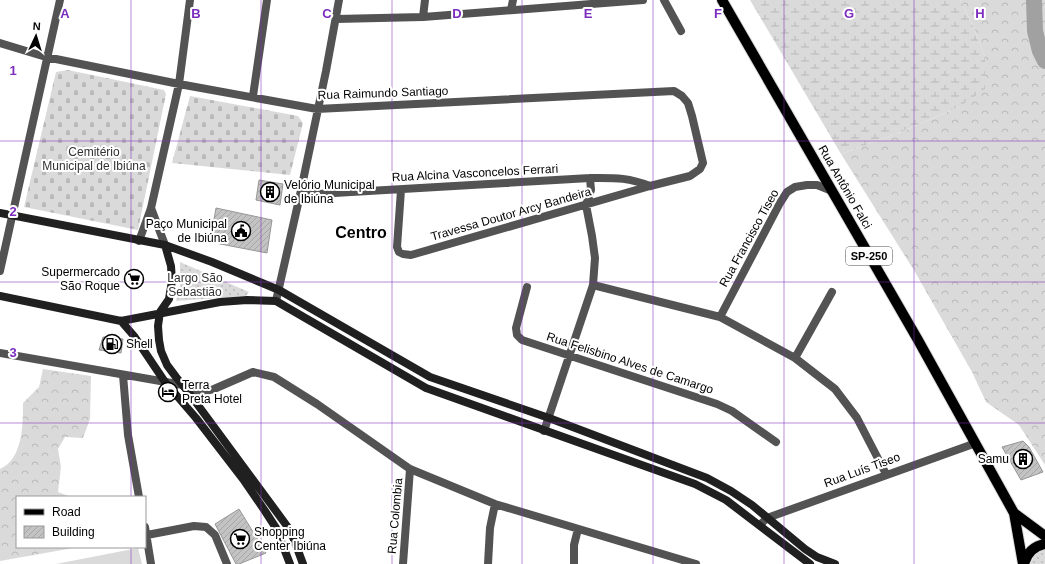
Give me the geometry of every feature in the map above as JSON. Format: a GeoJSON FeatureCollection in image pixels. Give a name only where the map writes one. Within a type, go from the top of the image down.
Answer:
{"type":"FeatureCollection","features":[{"type":"Feature","properties":{"kind":"main road","name":"Rua Antônio Falci"},"geometry":{"type":"LineString","coordinates":[[722,0],[976,443],[1014,513],[1024,564]]}},
{"type":"Feature","properties":{"kind":"main road"},"geometry":{"type":"LineString","coordinates":[[0,213],[165,245],[212,262],[279,290],[430,377],[549,418],[707,478],[752,505],[805,549],[817,557],[835,564]]}},
{"type":"Feature","properties":{"kind":"main road"},"geometry":{"type":"LineString","coordinates":[[165,245],[171,266],[172,281],[169,299],[160,312],[158,326],[161,351],[167,364],[263,491],[287,526],[293,537],[303,564]]}},
{"type":"Feature","properties":{"kind":"main road"},"geometry":{"type":"LineString","coordinates":[[0,296],[121,321],[160,312],[220,302],[247,300],[276,301],[426,388],[695,484],[726,500],[810,564]]}},
{"type":"Feature","properties":{"kind":"main road"},"geometry":{"type":"LineString","coordinates":[[121,321],[134,336],[165,382],[196,418],[243,480],[276,528],[290,564]]}},
{"type":"Feature","properties":{"kind":"main road"},"geometry":{"type":"LineString","coordinates":[[426,388],[430,377]]}},
{"type":"Feature","properties":{"kind":"main road","name":"Rua Antônio Falci"},"geometry":{"type":"LineString","coordinates":[[1014,513],[1045,536]]}},
{"type":"Feature","properties":{"kind":"main road"},"geometry":{"type":"LineString","coordinates":[[282,542],[293,537]]}},
{"type":"Feature","properties":{"kind":"main road","name":"SP-250"},"geometry":{"type":"LineString","coordinates":[[1024,564],[1026,557],[1032,550],[1039,545],[1045,544]]}},
{"type":"Feature","properties":{"kind":"street"},"geometry":{"type":"LineString","coordinates":[[0,271],[11,215],[60,0]]}},
{"type":"Feature","properties":{"kind":"street"},"geometry":{"type":"LineString","coordinates":[[139,241],[151,208],[179,84],[190,0]]}},
{"type":"Feature","properties":{"kind":"street"},"geometry":{"type":"LineString","coordinates":[[253,96],[267,0]]}},
{"type":"Feature","properties":{"kind":"street"},"geometry":{"type":"LineString","coordinates":[[276,301],[300,195],[339,0]]}},
{"type":"Feature","properties":{"kind":"street"},"geometry":{"type":"LineString","coordinates":[[423,17],[425,0]]}},
{"type":"Feature","properties":{"kind":"street"},"geometry":{"type":"LineString","coordinates":[[511,10],[513,0]]}},
{"type":"Feature","properties":{"kind":"street"},"geometry":{"type":"LineString","coordinates":[[336,19],[423,17],[643,0]]}},
{"type":"Feature","properties":{"kind":"street"},"geometry":{"type":"LineString","coordinates":[[664,0],[681,31]]}},
{"type":"Feature","properties":{"kind":"street","name":"Rua Raimundo Santiago"},"geometry":{"type":"LineString","coordinates":[[0,43],[46,57],[179,84],[253,96],[317,109],[674,91],[688,102],[702,156],[700,169],[690,176]]}},
{"type":"Feature","properties":{"kind":"street","name":"Travessa Doutor Arcy Bandeira"},"geometry":{"type":"LineString","coordinates":[[401,190],[397,247],[399,252],[411,255],[650,186],[690,176]]}},
{"type":"Feature","properties":{"kind":"street"},"geometry":{"type":"LineString","coordinates":[[544,431],[593,285],[595,258],[586,205],[591,190],[590,178]]}},
{"type":"Feature","properties":{"kind":"street","name":"Rua Alcina Vasconcelos Ferrari"},"geometry":{"type":"LineString","coordinates":[[300,195],[590,178],[625,178],[650,186]]}},
{"type":"Feature","properties":{"kind":"street","name":"Rua Francisco Tiseo"},"geometry":{"type":"LineString","coordinates":[[720,317],[787,192],[795,187],[807,185],[817,185],[832,191]]}},
{"type":"Feature","properties":{"kind":"street"},"geometry":{"type":"LineString","coordinates":[[151,208],[165,245]]}},
{"type":"Feature","properties":{"kind":"street"},"geometry":{"type":"LineString","coordinates":[[593,285],[720,317],[795,358],[835,389],[857,418],[886,474]]}},
{"type":"Feature","properties":{"kind":"street","name":"Rua Felisbino Alves de Camargo"},"geometry":{"type":"LineString","coordinates":[[527,287],[516,328],[517,335],[522,340],[717,404],[732,411],[776,442]]}},
{"type":"Feature","properties":{"kind":"street"},"geometry":{"type":"LineString","coordinates":[[795,358],[832,292]]}},
{"type":"Feature","properties":{"kind":"street"},"geometry":{"type":"LineString","coordinates":[[0,353],[183,385],[203,392],[214,389],[254,372],[274,377],[317,404],[410,469],[495,504],[696,564]]}},
{"type":"Feature","properties":{"kind":"street"},"geometry":{"type":"LineString","coordinates":[[123,375],[128,435],[139,496]]}},
{"type":"Feature","properties":{"kind":"street","name":"Rua Luís Tiseo"},"geometry":{"type":"LineString","coordinates":[[760,525],[767,518],[886,474],[976,443]]}},
{"type":"Feature","properties":{"kind":"street","name":"Rua Colombia"},"geometry":{"type":"LineString","coordinates":[[403,564],[410,469]]}},
{"type":"Feature","properties":{"kind":"street"},"geometry":{"type":"LineString","coordinates":[[488,564],[490,528],[495,504]]}},
{"type":"Feature","properties":{"kind":"street"},"geometry":{"type":"LineString","coordinates":[[151,564],[146,531],[194,526],[206,527],[215,535],[227,564]]}},
{"type":"Feature","properties":{"kind":"street"},"geometry":{"type":"LineString","coordinates":[[574,564],[574,545],[578,529]]}},
{"type":"Feature","properties":{"kind":"green space"},"geometry":{"type":"Polygon","coordinates":[[[750,0],[960,0],[973,26],[985,57],[985,89],[959,107],[901,132],[841,154],[750,0]]]}},
{"type":"Feature","properties":{"kind":"green space"},"geometry":{"type":"Polygon","coordinates":[[[960,0],[1045,0],[1045,465],[1019,425],[986,402],[972,372],[915,272],[841,154],[901,132],[959,107],[985,57],[973,26],[960,0]]]}},
{"type":"Feature","properties":{"kind":"green space","name":"Cemitério Municipal de Ibiúna"},"geometry":{"type":"Polygon","coordinates":[[[68,70],[164,90],[166,94],[138,230],[24,207],[56,72],[68,70]]]}},
{"type":"Feature","properties":{"kind":"green space","name":"Cemitério Municipal de Ibiúna"},"geometry":{"type":"Polygon","coordinates":[[[190,96],[298,116],[303,123],[290,175],[172,163],[190,96]]]}},
{"type":"Feature","properties":{"kind":"green space","name":"Largo São Sebastião"},"geometry":{"type":"Polygon","coordinates":[[[180,262],[249,292],[246,296],[176,301],[180,286],[180,262]]]}},
{"type":"Feature","properties":{"kind":"green space"},"geometry":{"type":"Polygon","coordinates":[[[43,369],[91,376],[90,419],[83,438],[65,437],[58,449],[61,467],[58,492],[68,496],[16,496],[16,548],[73,548],[0,561],[0,469],[8,464],[17,449],[22,430],[23,403],[39,387],[43,369]]]}},
{"type":"Feature","properties":{"kind":"green space"},"geometry":{"type":"Polygon","coordinates":[[[138,548],[142,564],[56,564],[138,548]]]}},
{"type":"Feature","properties":{"kind":"green space"},"geometry":{"type":"Polygon","coordinates":[[[1045,549],[1045,564],[1030,564],[1035,554],[1045,549]]]}},
{"type":"Feature","properties":{"kind":"building","name":"Velório Municipal de Ibiúna"},"geometry":{"type":"Polygon","coordinates":[[[259,180],[283,184],[280,205],[256,200],[259,180]]]}},
{"type":"Feature","properties":{"kind":"building","name":"Paço Municipal de Ibiúna"},"geometry":{"type":"Polygon","coordinates":[[[216,208],[272,220],[267,253],[210,242],[216,208]]]}},
{"type":"Feature","properties":{"kind":"building","name":"Shell"},"geometry":{"type":"Polygon","coordinates":[[[103,337],[123,339],[121,353],[99,350],[103,337]]]}},
{"type":"Feature","properties":{"kind":"building","name":"Samu"},"geometry":{"type":"Polygon","coordinates":[[[1023,441],[1029,447],[1043,472],[1021,480],[1002,447],[1023,441]]]}},
{"type":"Feature","properties":{"kind":"building","name":"Shopping Center Ibiúna"},"geometry":{"type":"Polygon","coordinates":[[[239,509],[266,553],[236,564],[215,524],[239,509]]]}},
{"type":"Feature","properties":{"kind":"waterway"},"geometry":{"type":"LineString","coordinates":[[1034,0],[1035,31],[1040,51],[1045,61]]}},
{"type":"Feature","properties":{"kind":"place","name":"Velório Municipal de Ibiúna"},"geometry":{"type":"Point","coordinates":[270,192]}},
{"type":"Feature","properties":{"kind":"place","name":"Paço Municipal de Ibiúna"},"geometry":{"type":"Point","coordinates":[241,231]}},
{"type":"Feature","properties":{"kind":"place","name":"Supermercado São Roque"},"geometry":{"type":"Point","coordinates":[134,279]}},
{"type":"Feature","properties":{"kind":"place","name":"Shell"},"geometry":{"type":"Point","coordinates":[112,344]}},
{"type":"Feature","properties":{"kind":"place","name":"Terra Preta Hotel"},"geometry":{"type":"Point","coordinates":[168,392]}},
{"type":"Feature","properties":{"kind":"place","name":"Samu"},"geometry":{"type":"Point","coordinates":[1023,459]}},
{"type":"Feature","properties":{"kind":"place","name":"Shopping Center Ibiúna"},"geometry":{"type":"Point","coordinates":[240,539]}},
{"type":"Feature","properties":{"kind":"district","name":"Centro"},"geometry":{"type":"Point","coordinates":[361,232]}}]}
